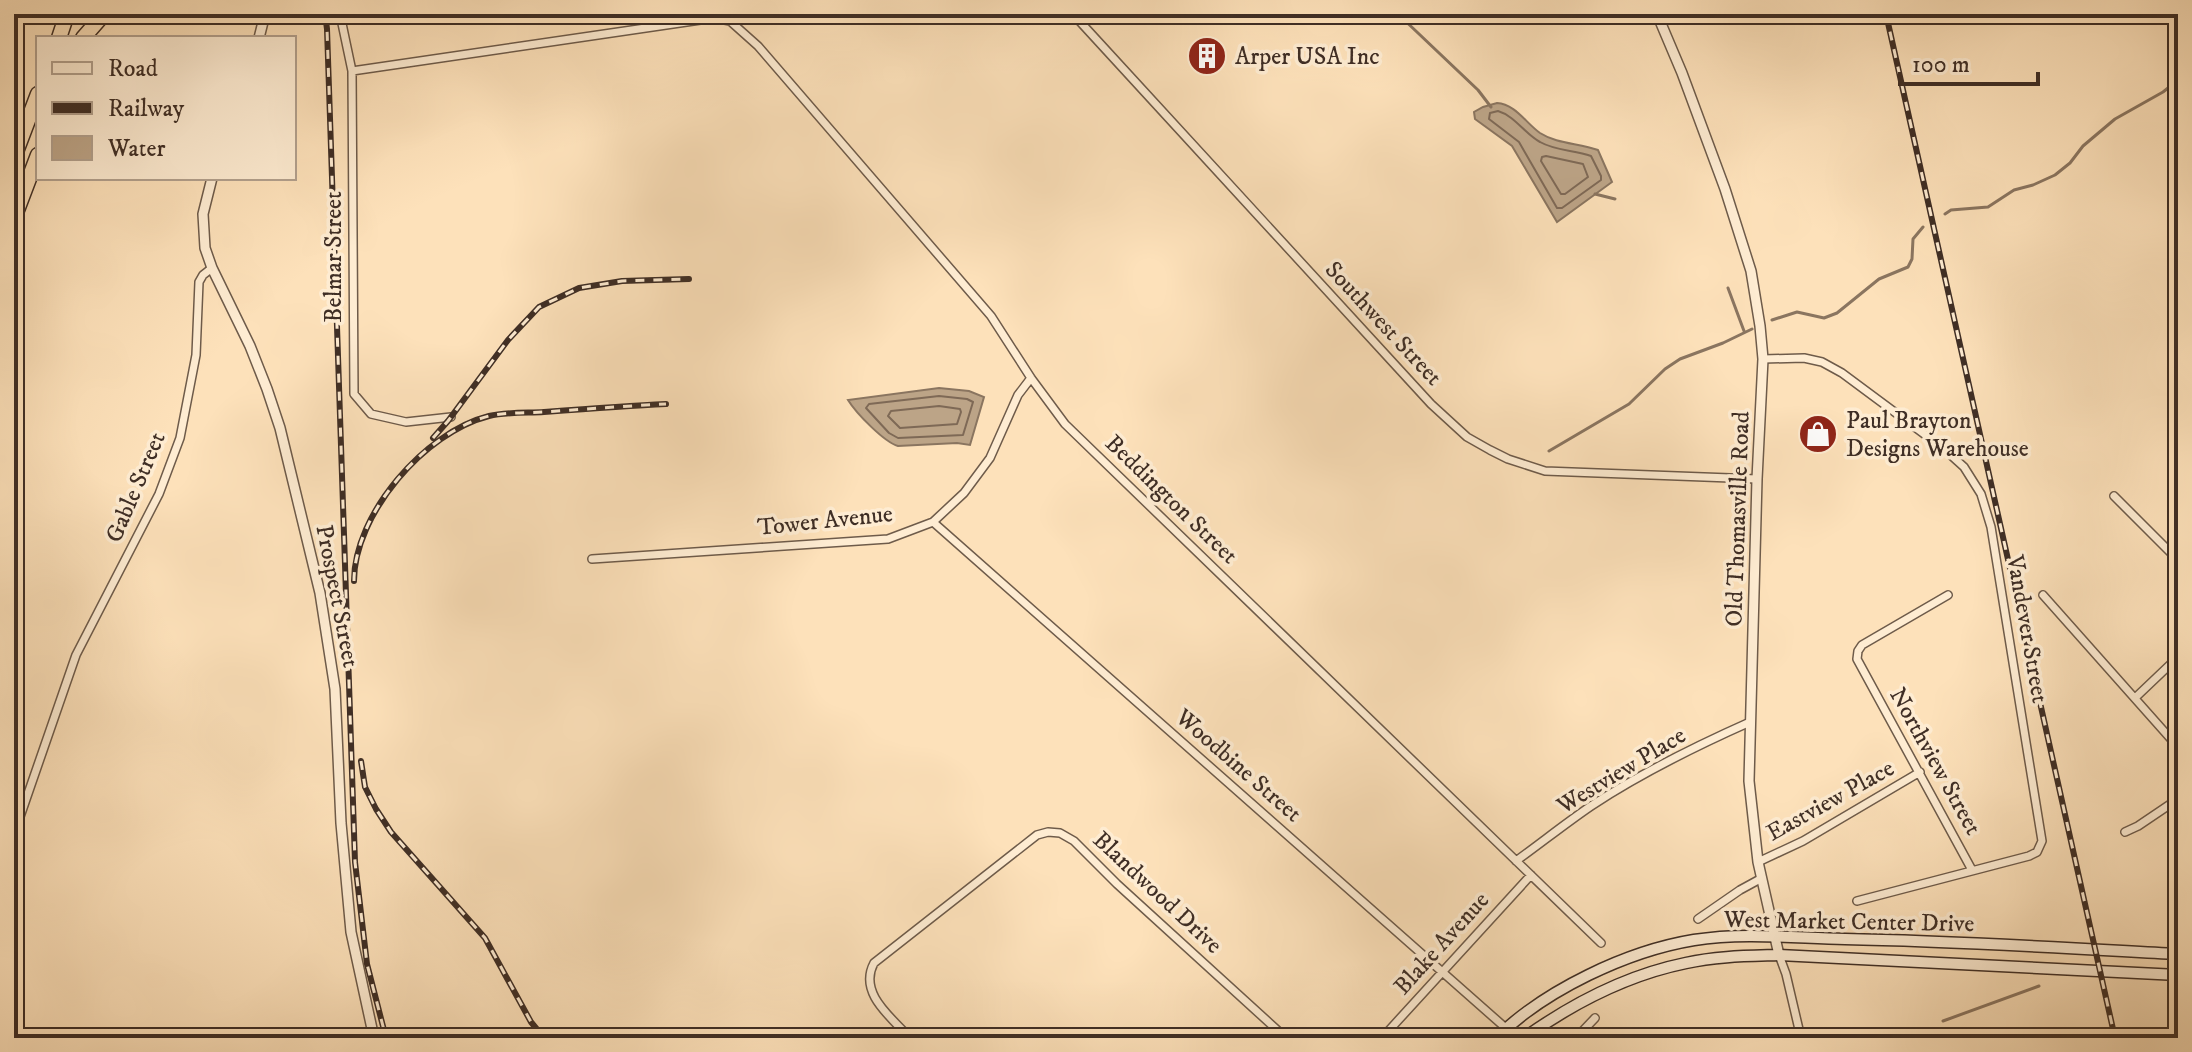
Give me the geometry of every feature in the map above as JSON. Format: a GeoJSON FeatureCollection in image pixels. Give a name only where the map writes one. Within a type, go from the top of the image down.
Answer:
{"type":"FeatureCollection","features":[{"type":"Feature","properties":{"kind":"highway"},"geometry":{"type":"LineString","coordinates":[[60,36],[67,14]]}},
{"type":"Feature","properties":{"kind":"highway"},"geometry":{"type":"LineString","coordinates":[[84,36],[91,14]]}},
{"type":"Feature","properties":{"kind":"highway"},"geometry":{"type":"LineString","coordinates":[[85,36],[104,14]]}},
{"type":"Feature","properties":{"kind":"highway"},"geometry":{"type":"LineString","coordinates":[[14,157],[36,99]]}},
{"type":"Feature","properties":{"kind":"highway"},"geometry":{"type":"LineString","coordinates":[[14,218],[36,160]]}},
{"type":"Feature","properties":{"kind":"main road","name":"West Market Center Drive"},"geometry":{"type":"LineString","coordinates":[[1496,1038],[1521,1015],[1583,978],[1649,951],[1693,940],[1738,935],[1775,936],[2178,954]]}},
{"type":"Feature","properties":{"kind":"main road","name":"West Market Center Drive"},"geometry":{"type":"LineString","coordinates":[[1524,1038],[1596,993],[1643,974],[1729,956],[1779,955],[2178,975]]}},
{"type":"Feature","properties":{"kind":"street"},"geometry":{"type":"LineString","coordinates":[[260,36],[265,14]]}},
{"type":"Feature","properties":{"kind":"street","name":"Belmar Street"},"geometry":{"type":"LineString","coordinates":[[340,14],[352,71],[354,394],[371,414],[382,417],[406,422],[451,417]]}},
{"type":"Feature","properties":{"kind":"street","name":"Southwest Street"},"geometry":{"type":"LineString","coordinates":[[1073,14],[1431,404],[1467,437],[1508,459],[1545,471],[1757,479]]}},
{"type":"Feature","properties":{"kind":"street","name":"Old Thomasville Road"},"geometry":{"type":"LineString","coordinates":[[1657,14],[1705,133],[1742,241],[1754,289],[1763,359],[1749,781],[1758,862],[1801,1038]]}},
{"type":"Feature","properties":{"kind":"street","name":"Beddington Street"},"geometry":{"type":"LineString","coordinates":[[352,71],[714,18],[730,21],[758,46],[991,316],[1065,424],[1601,943]]}},
{"type":"Feature","properties":{"kind":"street","name":"Prospect Street"},"geometry":{"type":"LineString","coordinates":[[211,180],[204,206],[205,248],[267,389],[283,441],[319,591],[335,689],[341,823],[351,932],[374,1038]]}},
{"type":"Feature","properties":{"kind":"street","name":"Gable Street"},"geometry":{"type":"LineString","coordinates":[[14,834],[71,669],[159,494],[180,438],[196,355],[199,284],[203,275],[212,268]]}},
{"type":"Feature","properties":{"kind":"street","name":"Vandever Street"},"geometry":{"type":"LineString","coordinates":[[1763,359],[1804,358],[1822,362],[1842,373],[1964,467],[1981,494],[1991,527],[2042,841],[2037,852],[2029,856],[1857,901]]}},
{"type":"Feature","properties":{"kind":"street","name":"Tower Avenue"},"geometry":{"type":"LineString","coordinates":[[592,559],[888,539],[933,522],[964,493],[990,458],[1018,395],[1031,378]]}},
{"type":"Feature","properties":{"kind":"street"},"geometry":{"type":"LineString","coordinates":[[2114,496],[2178,560]]}},
{"type":"Feature","properties":{"kind":"street","name":"Woodbine Street"},"geometry":{"type":"LineString","coordinates":[[933,522],[1517,1038]]}},
{"type":"Feature","properties":{"kind":"street","name":"Northview Street"},"geometry":{"type":"LineString","coordinates":[[1948,595],[1862,645],[1857,659],[1972,870]]}},
{"type":"Feature","properties":{"kind":"street"},"geometry":{"type":"LineString","coordinates":[[2043,595],[2178,747]]}},
{"type":"Feature","properties":{"kind":"street"},"geometry":{"type":"LineString","coordinates":[[2136,697],[2178,657]]}},
{"type":"Feature","properties":{"kind":"street","name":"Westview Place"},"geometry":{"type":"LineString","coordinates":[[1516,861],[1590,807],[1628,784],[1750,722]]}},
{"type":"Feature","properties":{"kind":"street","name":"Eastview Place"},"geometry":{"type":"LineString","coordinates":[[1758,862],[1803,841],[1920,772]]}},
{"type":"Feature","properties":{"kind":"street"},"geometry":{"type":"LineString","coordinates":[[2125,832],[2178,799]]}},
{"type":"Feature","properties":{"kind":"street","name":"Blandwood Drive"},"geometry":{"type":"LineString","coordinates":[[910,1038],[871,993],[869,976],[874,963],[1037,835],[1048,832],[1060,833],[1074,841],[1286,1038]]}},
{"type":"Feature","properties":{"kind":"street","name":"Blake Avenue"},"geometry":{"type":"LineString","coordinates":[[1382,1038],[1531,875]]}},
{"type":"Feature","properties":{"kind":"street","name":"Eastview Place"},"geometry":{"type":"LineString","coordinates":[[1698,919],[1762,878]]}},
{"type":"Feature","properties":{"kind":"street"},"geometry":{"type":"LineString","coordinates":[[1576,1038],[1595,1018]]}},
{"type":"Feature","properties":{"kind":"water"},"geometry":{"type":"Polygon","coordinates":[[[1497,103],[1515,110],[1547,137],[1598,150],[1612,182],[1557,222],[1512,146],[1475,119],[1474,112],[1497,103]]]}},
{"type":"Feature","properties":{"kind":"water"},"geometry":{"type":"Polygon","coordinates":[[[939,388],[969,391],[984,397],[970,445],[898,446],[885,439],[848,400],[939,388]]]}},
{"type":"Feature","properties":{"kind":"waterway"},"geometry":{"type":"LineString","coordinates":[[1398,14],[1478,90],[1491,107]]}},
{"type":"Feature","properties":{"kind":"waterway"},"geometry":{"type":"LineString","coordinates":[[1945,214],[1951,210],[1988,207],[2014,190],[2055,175],[2115,119],[2178,80]]}},
{"type":"Feature","properties":{"kind":"waterway"},"geometry":{"type":"LineString","coordinates":[[1595,194],[1615,199]]}},
{"type":"Feature","properties":{"kind":"waterway"},"geometry":{"type":"LineString","coordinates":[[1772,320],[1797,312],[1824,318],[1837,313],[1879,279],[1908,267],[1912,259],[1913,239],[1923,227]]}},
{"type":"Feature","properties":{"kind":"waterway"},"geometry":{"type":"LineString","coordinates":[[1728,288],[1744,331]]}},
{"type":"Feature","properties":{"kind":"waterway"},"geometry":{"type":"LineString","coordinates":[[1549,451],[1629,404],[1665,369],[1680,359],[1752,329]]}},
{"type":"Feature","properties":{"kind":"waterway"},"geometry":{"type":"LineString","coordinates":[[1943,1021],[2039,986]]}},
{"type":"Feature","properties":{"kind":"railway"},"geometry":{"type":"LineString","coordinates":[[325,14],[355,862],[367,964],[386,1038]]}},
{"type":"Feature","properties":{"kind":"railway"},"geometry":{"type":"LineString","coordinates":[[1886,14],[2115,1038]]}},
{"type":"Feature","properties":{"kind":"railway"},"geometry":{"type":"LineString","coordinates":[[433,438],[508,340],[539,307],[579,288],[622,281],[689,279]]}},
{"type":"Feature","properties":{"kind":"railway"},"geometry":{"type":"LineString","coordinates":[[354,581],[357,555],[366,529],[380,504],[418,458],[465,425],[502,414],[666,404]]}},
{"type":"Feature","properties":{"kind":"railway"},"geometry":{"type":"LineString","coordinates":[[361,761],[365,787],[391,832],[485,938],[531,1022],[544,1038]]}},
{"type":"Feature","properties":{"kind":"place","name":"Arper USA Inc"},"geometry":{"type":"Point","coordinates":[1207,56]}},
{"type":"Feature","properties":{"kind":"place","name":"Paul Brayton Designs Warehouse"},"geometry":{"type":"Point","coordinates":[1818,434]}}]}
